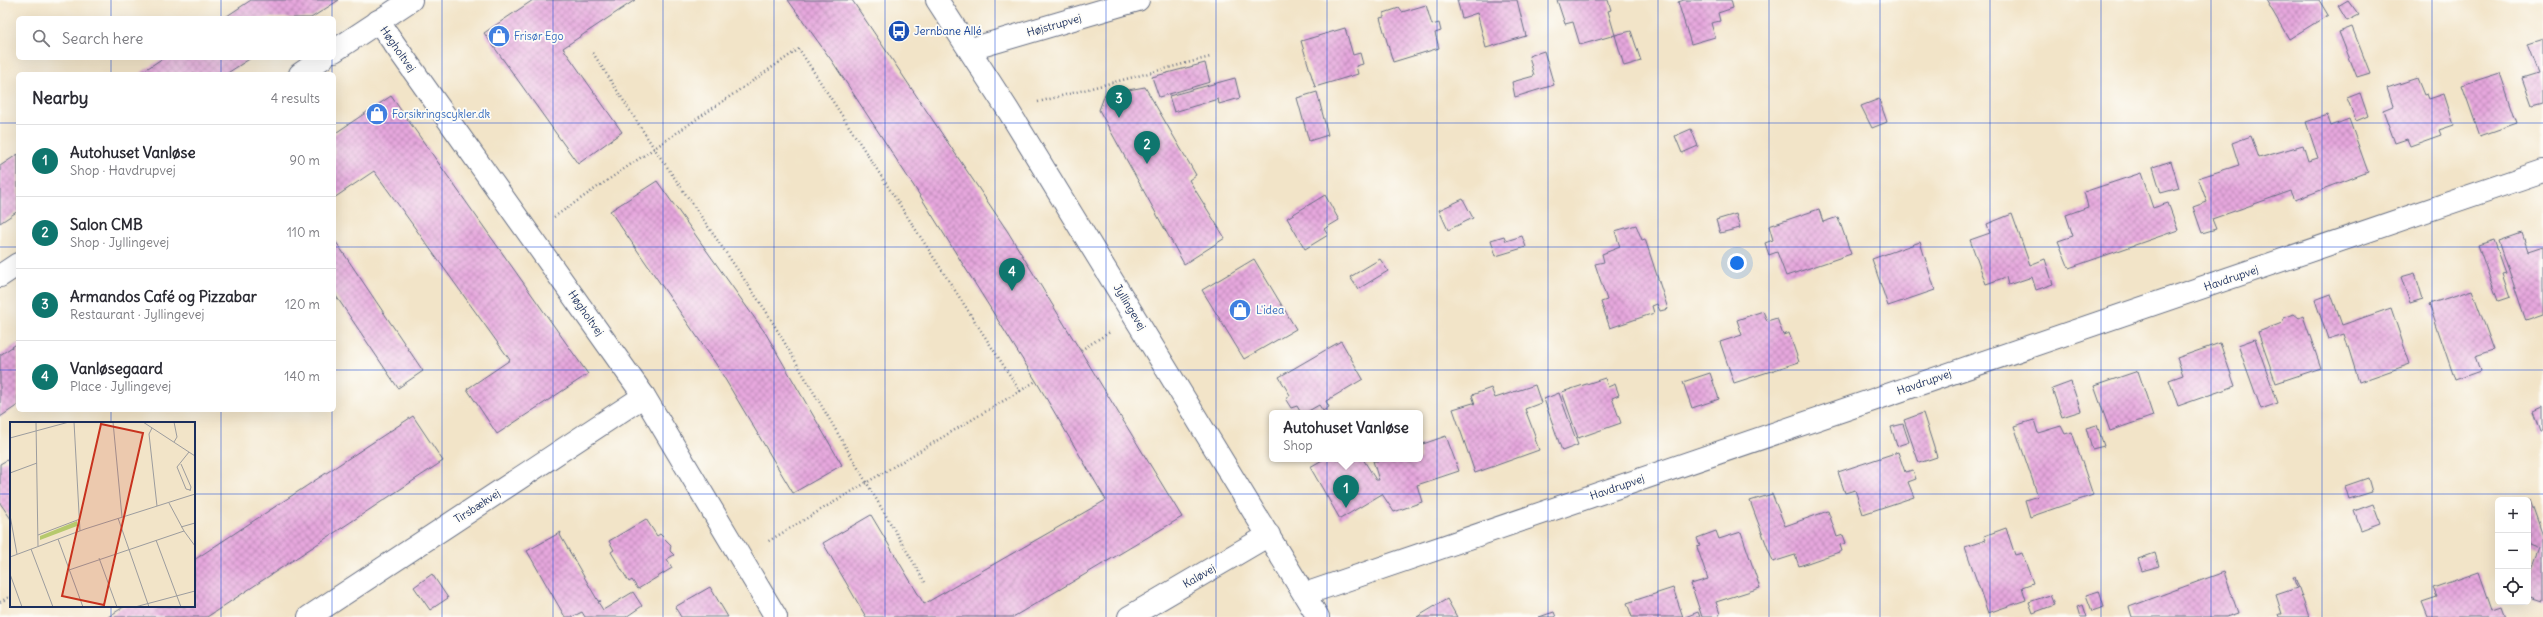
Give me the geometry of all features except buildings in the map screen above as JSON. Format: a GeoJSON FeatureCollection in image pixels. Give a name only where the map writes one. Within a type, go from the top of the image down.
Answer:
{"type":"FeatureCollection","features":[{"type":"Feature","properties":{"kind":"street"},"geometry":{"type":"LineString","coordinates":[[336,50],[411,0]]}},
{"type":"Feature","properties":{"kind":"street","name":"Jyllingevej"},"geometry":{"type":"LineString","coordinates":[[937,0],[971,49],[1318,617]]}},
{"type":"Feature","properties":{"kind":"street","name":"Højstrupvej"},"geometry":{"type":"LineString","coordinates":[[971,49],[1134,0]]}},
{"type":"Feature","properties":{"kind":"street","name":"Høgholtvej"},"geometry":{"type":"LineString","coordinates":[[378,21],[644,396],[776,617]]}},
{"type":"Feature","properties":{"kind":"street"},"geometry":{"type":"LineString","coordinates":[[303,72],[320,60]]}},
{"type":"Feature","properties":{"kind":"street","name":"Havdrupvej"},"geometry":{"type":"LineString","coordinates":[[1305,594],[2543,171]]}},
{"type":"Feature","properties":{"kind":"street"},"geometry":{"type":"LineString","coordinates":[[0,276],[16,265]]}},
{"type":"Feature","properties":{"kind":"street","name":"Tirsbækvej"},"geometry":{"type":"LineString","coordinates":[[309,617],[644,396]]}},
{"type":"Feature","properties":{"kind":"street","name":"Kaløvej"},"geometry":{"type":"LineString","coordinates":[[1129,617],[1269,535]]}},
{"type":"Feature","properties":{"kind":"path"},"geometry":{"type":"LineString","coordinates":[[529,234],[799,49],[1020,391]]}},
{"type":"Feature","properties":{"kind":"path"},"geometry":{"type":"LineString","coordinates":[[593,53],[654,148],[766,311],[926,584]]}},
{"type":"Feature","properties":{"kind":"path"},"geometry":{"type":"LineString","coordinates":[[1008,110],[1210,57]]}},
{"type":"Feature","properties":{"kind":"path"},"geometry":{"type":"LineString","coordinates":[[741,558],[1036,381]]}},
{"type":"Feature","properties":{"kind":"path"},"geometry":{"type":"LineString","coordinates":[[0,602],[10,597]]}},
{"type":"Feature","properties":{"kind":"place","name":"Jernbane Allé"},"geometry":{"type":"Point","coordinates":[899,31]}},
{"type":"Feature","properties":{"kind":"place","name":"Frisør Ego"},"geometry":{"type":"Point","coordinates":[499,36]}},
{"type":"Feature","properties":{"kind":"place","name":"Forsikringscykler.dk"},"geometry":{"type":"Point","coordinates":[377,114]}},
{"type":"Feature","properties":{"kind":"place","name":"Armandos Café og Pizzabar"},"geometry":{"type":"Point","coordinates":[1119,118]}},
{"type":"Feature","properties":{"kind":"place","name":"Salon CMB"},"geometry":{"type":"Point","coordinates":[1147,164]}},
{"type":"Feature","properties":{"kind":"place","name":"Vanløsegaard"},"geometry":{"type":"Point","coordinates":[1012,291]}},
{"type":"Feature","properties":{"kind":"place","name":"L'idea"},"geometry":{"type":"Point","coordinates":[1240,310]}},
{"type":"Feature","properties":{"kind":"place","name":"Autohuset Vanløse"},"geometry":{"type":"Point","coordinates":[1346,508]}}]}
